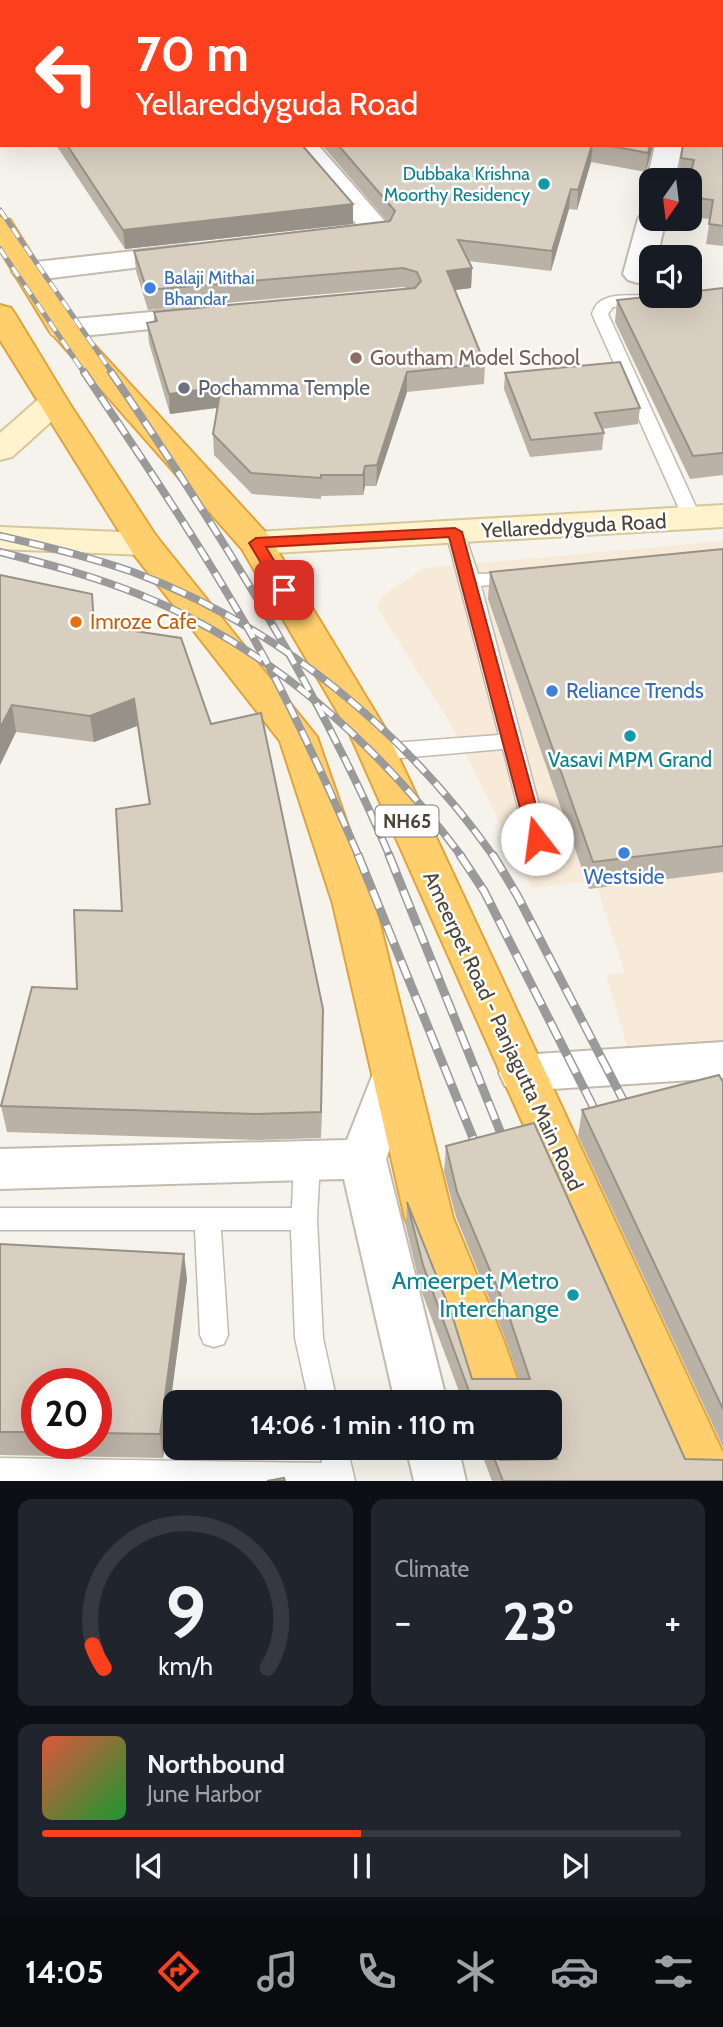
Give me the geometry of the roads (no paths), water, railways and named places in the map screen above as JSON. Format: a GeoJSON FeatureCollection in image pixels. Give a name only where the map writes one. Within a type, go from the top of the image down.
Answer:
{"type":"FeatureCollection","features":[{"type":"Feature","properties":{"kind":"highway","name":"Ameerpet Road - Panjagutta Main Road"},"geometry":{"type":"LineString","coordinates":[[0,226],[63,329],[256,543],[378,752],[521,1073],[709,1481]]}},
{"type":"Feature","properties":{"kind":"highway"},"geometry":{"type":"LineString","coordinates":[[0,314],[53,403],[144,544],[298,737],[354,904],[429,1218],[478,1339],[495,1390]]}},
{"type":"Feature","properties":{"kind":"highway"},"geometry":{"type":"LineString","coordinates":[[519,1460],[526,1481]]}},
{"type":"Feature","properties":{"kind":"street"},"geometry":{"type":"LineString","coordinates":[[305,147],[379,232],[312,240]]}},
{"type":"Feature","properties":{"kind":"street"},"geometry":{"type":"LineString","coordinates":[[664,168],[669,147]]}},
{"type":"Feature","properties":{"kind":"street"},"geometry":{"type":"LineString","coordinates":[[638,274],[649,231]]}},
{"type":"Feature","properties":{"kind":"street"},"geometry":{"type":"LineString","coordinates":[[27,272],[217,251]]}},
{"type":"Feature","properties":{"kind":"street"},"geometry":{"type":"LineString","coordinates":[[63,329],[240,314]]}},
{"type":"Feature","properties":{"kind":"street"},"geometry":{"type":"LineString","coordinates":[[0,450],[53,403]]}},
{"type":"Feature","properties":{"kind":"street","name":"Yellareddyguda Road"},"geometry":{"type":"LineString","coordinates":[[256,543],[708,518]]}},
{"type":"Feature","properties":{"kind":"street"},"geometry":{"type":"LineString","coordinates":[[0,538],[144,544]]}},
{"type":"Feature","properties":{"kind":"street"},"geometry":{"type":"LineString","coordinates":[[521,1073],[723,1060]]}},
{"type":"Feature","properties":{"kind":"street"},"geometry":{"type":"LineString","coordinates":[[394,1074],[363,1159],[418,1390]]}},
{"type":"Feature","properties":{"kind":"street"},"geometry":{"type":"LineString","coordinates":[[0,1169],[363,1159]]}},
{"type":"Feature","properties":{"kind":"street"},"geometry":{"type":"LineString","coordinates":[[435,1460],[440,1481]]}},
{"type":"Feature","properties":{"kind":"lane"},"geometry":{"type":"LineString","coordinates":[[639,300],[609,302],[602,307],[600,314],[708,518]]}},
{"type":"Feature","properties":{"kind":"lane"},"geometry":{"type":"LineString","coordinates":[[455,532],[537,839]]}},
{"type":"Feature","properties":{"kind":"lane"},"geometry":{"type":"LineString","coordinates":[[470,581],[536,575]]}},
{"type":"Feature","properties":{"kind":"lane"},"geometry":{"type":"LineString","coordinates":[[378,752],[511,741]]}},
{"type":"Feature","properties":{"kind":"lane"},"geometry":{"type":"LineString","coordinates":[[307,1161],[304,1219],[309,1338],[320,1390]]}},
{"type":"Feature","properties":{"kind":"lane"},"geometry":{"type":"LineString","coordinates":[[0,1219],[304,1219]]}},
{"type":"Feature","properties":{"kind":"lane"},"geometry":{"type":"LineString","coordinates":[[206,1219],[214,1335]]}},
{"type":"Feature","properties":{"kind":"lane"},"geometry":{"type":"LineString","coordinates":[[0,1472],[341,1479],[337,1460]]}},
{"type":"Feature","properties":{"kind":"railway"},"geometry":{"type":"LineString","coordinates":[[0,210],[113,374]]}},
{"type":"Feature","properties":{"kind":"railway"},"geometry":{"type":"LineString","coordinates":[[0,249],[85,374]]}},
{"type":"Feature","properties":{"kind":"railway"},"geometry":{"type":"LineString","coordinates":[[84,372],[190,533],[247,627]]}},
{"type":"Feature","properties":{"kind":"railway"},"geometry":{"type":"LineString","coordinates":[[111,372],[189,489],[288,654]]}},
{"type":"Feature","properties":{"kind":"railway"},"geometry":{"type":"LineString","coordinates":[[0,536],[133,572],[186,594],[247,627]]}},
{"type":"Feature","properties":{"kind":"railway"},"geometry":{"type":"LineString","coordinates":[[0,552],[87,576],[138,594],[186,616],[269,666]]}},
{"type":"Feature","properties":{"kind":"railway"},"geometry":{"type":"LineString","coordinates":[[247,627],[288,654]]}},
{"type":"Feature","properties":{"kind":"railway"},"geometry":{"type":"LineString","coordinates":[[247,627],[269,666]]}},
{"type":"Feature","properties":{"kind":"railway"},"geometry":{"type":"LineString","coordinates":[[288,654],[379,726],[421,767],[494,857]]}},
{"type":"Feature","properties":{"kind":"railway"},"geometry":{"type":"LineString","coordinates":[[288,654],[314,700]]}},
{"type":"Feature","properties":{"kind":"railway"},"geometry":{"type":"LineString","coordinates":[[269,666],[314,700]]}},
{"type":"Feature","properties":{"kind":"railway"},"geometry":{"type":"LineString","coordinates":[[269,666],[359,857]]}},
{"type":"Feature","properties":{"kind":"railway"},"geometry":{"type":"LineString","coordinates":[[314,700],[394,776],[462,857]]}},
{"type":"Feature","properties":{"kind":"railway"},"geometry":{"type":"LineString","coordinates":[[314,700],[390,857]]}},
{"type":"Feature","properties":{"kind":"railway"},"geometry":{"type":"LineString","coordinates":[[358,855],[480,1155]]}},
{"type":"Feature","properties":{"kind":"railway"},"geometry":{"type":"LineString","coordinates":[[389,855],[508,1151]]}},
{"type":"Feature","properties":{"kind":"railway"},"geometry":{"type":"LineString","coordinates":[[460,855],[484,891],[603,1126]]}},
{"type":"Feature","properties":{"kind":"railway"},"geometry":{"type":"LineString","coordinates":[[493,855],[517,895],[632,1117]]}},
{"type":"Feature","properties":{"kind":"place","name":"Dubbaka Krishna Moorthy Residency"},"geometry":{"type":"Point","coordinates":[544,184]}},
{"type":"Feature","properties":{"kind":"place","name":"Balaji Mithai Bhandar"},"geometry":{"type":"Point","coordinates":[150,288]}},
{"type":"Feature","properties":{"kind":"place","name":"Goutham Model School"},"geometry":{"type":"Point","coordinates":[356,358]}},
{"type":"Feature","properties":{"kind":"place","name":"Pochamma Temple"},"geometry":{"type":"Point","coordinates":[184,388]}},
{"type":"Feature","properties":{"kind":"place","name":"Imroze Cafe"},"geometry":{"type":"Point","coordinates":[76,622]}},
{"type":"Feature","properties":{"kind":"place","name":"Reliance Trends"},"geometry":{"type":"Point","coordinates":[552,691]}},
{"type":"Feature","properties":{"kind":"place","name":"Vasavi MPM Grand"},"geometry":{"type":"Point","coordinates":[630,736]}},
{"type":"Feature","properties":{"kind":"place","name":"Westside"},"geometry":{"type":"Point","coordinates":[624,853]}},
{"type":"Feature","properties":{"kind":"place","name":"Ameerpet Metro Interchange"},"geometry":{"type":"Point","coordinates":[573,1295]}}]}
